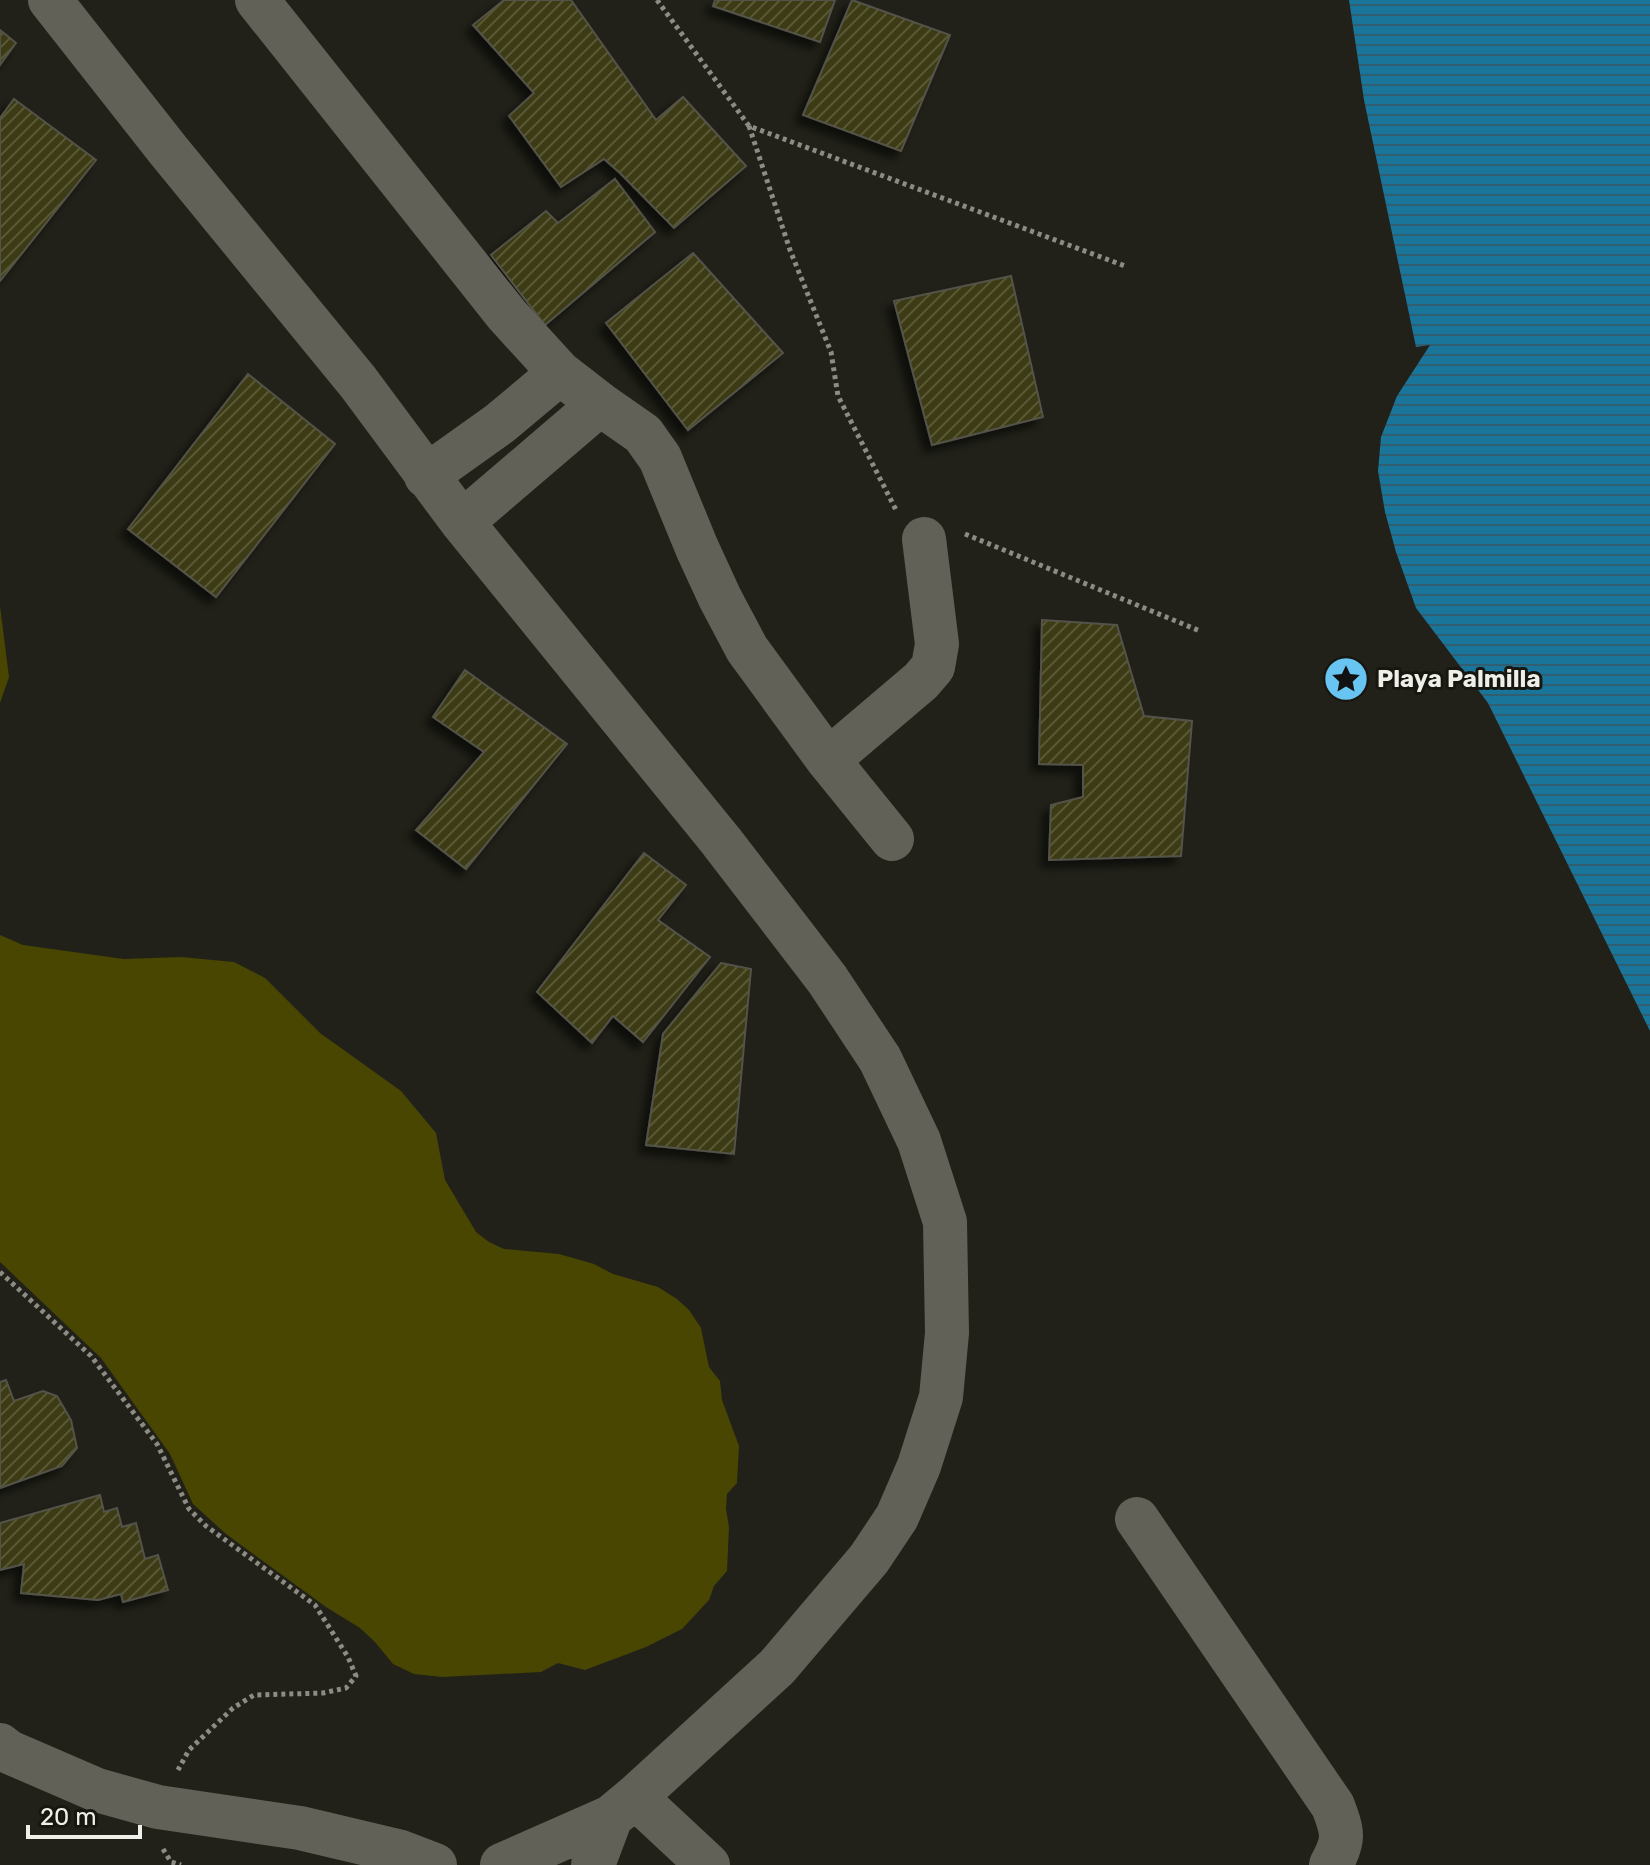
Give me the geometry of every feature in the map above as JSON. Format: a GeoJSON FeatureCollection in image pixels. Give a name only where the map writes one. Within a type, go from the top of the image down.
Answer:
{"type":"FeatureCollection","features":[{"type":"Feature","properties":{"kind":"street"},"geometry":{"type":"LineString","coordinates":[[50,0],[358,382],[462,522],[721,841],[827,979],[880,1059],[919,1141],[945,1222],[947,1333],[941,1397],[919,1466],[897,1517],[869,1559],[777,1667],[623,1807],[502,1865]]}},
{"type":"Feature","properties":{"kind":"street"},"geometry":{"type":"LineString","coordinates":[[257,0],[507,315],[560,373],[643,434],[660,458],[697,548],[747,649],[828,760],[892,839]]}},
{"type":"Feature","properties":{"kind":"street"},"geometry":{"type":"LineString","coordinates":[[426,476],[499,424],[560,373]]}},
{"type":"Feature","properties":{"kind":"street"},"geometry":{"type":"LineString","coordinates":[[462,522],[600,404]]}},
{"type":"Feature","properties":{"kind":"street"},"geometry":{"type":"LineString","coordinates":[[828,760],[921,681],[933,667],[937,644],[924,539]]}},
{"type":"Feature","properties":{"kind":"street"},"geometry":{"type":"LineString","coordinates":[[1137,1519],[1333,1806],[1340,1826],[1340,1847],[1331,1865]]}},
{"type":"Feature","properties":{"kind":"street"},"geometry":{"type":"LineString","coordinates":[[0,1745],[9,1752],[97,1790],[158,1807],[300,1828],[401,1852],[435,1865]]}},
{"type":"Feature","properties":{"kind":"street"},"geometry":{"type":"LineString","coordinates":[[593,1865],[623,1807]]}},
{"type":"Feature","properties":{"kind":"street"},"geometry":{"type":"LineString","coordinates":[[623,1807],[708,1865]]}},
{"type":"Feature","properties":{"kind":"path"},"geometry":{"type":"LineString","coordinates":[[657,0],[749,126],[790,250],[831,352],[838,396],[897,513],[924,539],[961,532],[1200,631]]}},
{"type":"Feature","properties":{"kind":"path"},"geometry":{"type":"LineString","coordinates":[[749,126],[1125,266]]}},
{"type":"Feature","properties":{"kind":"path"},"geometry":{"type":"LineString","coordinates":[[0,1272],[91,1356],[157,1444],[189,1509],[206,1526],[315,1605],[348,1657],[356,1676],[346,1688],[323,1693],[254,1695],[233,1708],[189,1750],[158,1807],[157,1841],[171,1862],[181,1865]]}},
{"type":"Feature","properties":{"kind":"shaded area"},"geometry":{"type":"Polygon","coordinates":[[[0,606],[9,677],[0,703],[0,606]]]}},
{"type":"Feature","properties":{"kind":"shaded area"},"geometry":{"type":"Polygon","coordinates":[[[0,935],[23,945],[124,959],[181,957],[234,962],[265,978],[320,1033],[401,1091],[436,1133],[445,1180],[476,1232],[504,1249],[559,1254],[658,1287],[689,1310],[701,1328],[709,1367],[720,1381],[722,1400],[739,1446],[737,1483],[727,1494],[727,1571],[714,1586],[709,1600],[682,1629],[646,1647],[585,1670],[558,1663],[541,1672],[442,1677],[414,1674],[393,1664],[360,1628],[226,1534],[193,1504],[170,1454],[101,1358],[0,1262],[0,935]]]}},
{"type":"Feature","properties":{"kind":"water"},"geometry":{"type":"Polygon","coordinates":[[[1349,0],[1650,0],[1650,1031],[1488,703],[1416,608],[1396,552],[1378,471],[1381,437],[1397,396],[1430,345],[1416,347],[1364,100],[1349,0]]]}},
{"type":"Feature","properties":{"kind":"building"},"geometry":{"type":"Polygon","coordinates":[[[504,0],[571,0],[656,120],[683,97],[746,166],[674,228],[604,159],[561,187],[509,116],[534,93],[473,25],[504,0]]]}},
{"type":"Feature","properties":{"kind":"building"},"geometry":{"type":"Polygon","coordinates":[[[715,0],[835,0],[820,42],[713,6],[715,0]]]}},
{"type":"Feature","properties":{"kind":"building"},"geometry":{"type":"Polygon","coordinates":[[[852,0],[950,35],[901,151],[803,115],[852,0]]]}},
{"type":"Feature","properties":{"kind":"building"},"geometry":{"type":"Polygon","coordinates":[[[0,30],[16,43],[0,65],[0,30]]]}},
{"type":"Feature","properties":{"kind":"building"},"geometry":{"type":"Polygon","coordinates":[[[14,99],[96,160],[0,281],[0,118],[14,99]]]}},
{"type":"Feature","properties":{"kind":"building"},"geometry":{"type":"Polygon","coordinates":[[[615,179],[655,232],[545,325],[491,255],[546,211],[558,223],[615,179]]]}},
{"type":"Feature","properties":{"kind":"building"},"geometry":{"type":"Polygon","coordinates":[[[693,253],[783,353],[688,430],[606,323],[693,253]]]}},
{"type":"Feature","properties":{"kind":"building"},"geometry":{"type":"Polygon","coordinates":[[[1011,276],[1043,417],[932,445],[894,301],[1011,276]]]}},
{"type":"Feature","properties":{"kind":"building"},"geometry":{"type":"Polygon","coordinates":[[[248,374],[335,444],[216,597],[128,529],[248,374]]]}},
{"type":"Feature","properties":{"kind":"building"},"geometry":{"type":"Polygon","coordinates":[[[1042,620],[1117,625],[1144,716],[1192,721],[1181,856],[1049,860],[1051,805],[1083,797],[1083,765],[1039,764],[1042,620]]]}},
{"type":"Feature","properties":{"kind":"building"},"geometry":{"type":"Polygon","coordinates":[[[465,670],[567,744],[466,869],[416,830],[484,752],[433,717],[465,670]]]}},
{"type":"Feature","properties":{"kind":"building"},"geometry":{"type":"Polygon","coordinates":[[[644,853],[686,885],[658,920],[710,957],[643,1042],[613,1016],[592,1043],[537,992],[644,853]]]}},
{"type":"Feature","properties":{"kind":"building"},"geometry":{"type":"Polygon","coordinates":[[[721,963],[751,969],[734,1154],[646,1145],[663,1034],[721,963]]]}},
{"type":"Feature","properties":{"kind":"building"},"geometry":{"type":"Polygon","coordinates":[[[6,1380],[14,1401],[43,1391],[57,1396],[71,1420],[77,1448],[62,1466],[0,1488],[0,1382],[6,1380]]]}},
{"type":"Feature","properties":{"kind":"building"},"geometry":{"type":"Polygon","coordinates":[[[100,1495],[104,1512],[117,1508],[122,1527],[136,1523],[145,1559],[158,1555],[168,1590],[123,1602],[121,1594],[98,1600],[21,1593],[24,1564],[0,1570],[0,1523],[100,1495]]]}},
{"type":"Feature","properties":{"kind":"place","name":"Playa Palmilla"},"geometry":{"type":"Point","coordinates":[1346,679]}}]}
